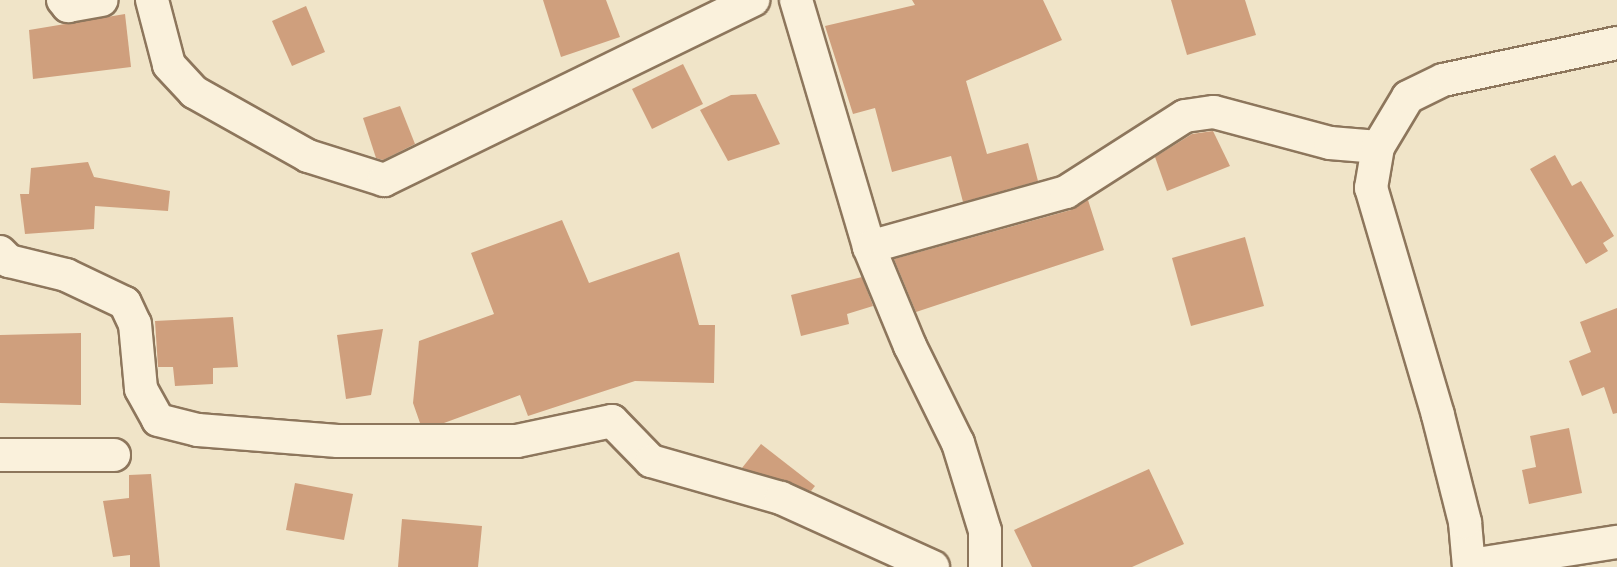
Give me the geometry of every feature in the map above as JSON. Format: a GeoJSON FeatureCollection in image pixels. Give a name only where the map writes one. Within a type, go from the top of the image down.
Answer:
{"type":"FeatureCollection","features":[{"type":"Feature","properties":{"kind":"street"},"geometry":{"type":"LineString","coordinates":[[63,0],[68,6],[101,0]]}},
{"type":"Feature","properties":{"kind":"street"},"geometry":{"type":"LineString","coordinates":[[152,0],[169,65],[194,92],[307,156],[384,180],[753,0]]}},
{"type":"Feature","properties":{"kind":"street"},"geometry":{"type":"LineString","coordinates":[[796,0],[869,247],[909,345],[958,443],[985,531],[985,567]]}},
{"type":"Feature","properties":{"kind":"street"},"geometry":{"type":"LineString","coordinates":[[1617,43],[1443,80],[1408,97],[1378,147],[1371,188],[1438,415],[1465,522],[1470,566],[1617,542]]}},
{"type":"Feature","properties":{"kind":"street"},"geometry":{"type":"LineString","coordinates":[[869,247],[1066,192],[1185,117],[1214,112],[1329,143],[1378,147]]}},
{"type":"Feature","properties":{"kind":"street"},"geometry":{"type":"LineString","coordinates":[[0,252],[9,261],[66,275],[125,303],[135,324],[141,388],[158,420],[198,430],[338,441],[517,441],[612,421],[651,461],[781,498],[933,567]]}},
{"type":"Feature","properties":{"kind":"street"},"geometry":{"type":"LineString","coordinates":[[0,455],[114,455]]}},
{"type":"Feature","properties":{"kind":"building"},"geometry":{"type":"Polygon","coordinates":[[[543,0],[606,0],[620,37],[561,57],[543,0]]]}},
{"type":"Feature","properties":{"kind":"building"},"geometry":{"type":"Polygon","coordinates":[[[912,0],[1043,0],[1062,40],[966,81],[987,154],[1028,143],[1038,181],[963,202],[951,156],[892,172],[875,108],[853,114],[825,26],[915,5],[912,0]]]}},
{"type":"Feature","properties":{"kind":"building"},"geometry":{"type":"Polygon","coordinates":[[[1171,0],[1245,0],[1256,35],[1187,55],[1171,0]]]}},
{"type":"Feature","properties":{"kind":"building"},"geometry":{"type":"Polygon","coordinates":[[[306,6],[325,52],[292,66],[272,21],[306,6]]]}},
{"type":"Feature","properties":{"kind":"building"},"geometry":{"type":"Polygon","coordinates":[[[125,14],[131,67],[33,79],[29,30],[125,14]]]}},
{"type":"Feature","properties":{"kind":"building"},"geometry":{"type":"Polygon","coordinates":[[[683,64],[703,104],[652,129],[632,89],[683,64]]]}},
{"type":"Feature","properties":{"kind":"building"},"geometry":{"type":"Polygon","coordinates":[[[756,94],[780,144],[728,161],[700,110],[731,95],[756,94]]]}},
{"type":"Feature","properties":{"kind":"building"},"geometry":{"type":"Polygon","coordinates":[[[400,106],[415,144],[383,160],[376,158],[363,118],[400,106]]]}},
{"type":"Feature","properties":{"kind":"building"},"geometry":{"type":"Polygon","coordinates":[[[1213,131],[1230,166],[1167,191],[1155,157],[1192,134],[1213,131]]]}},
{"type":"Feature","properties":{"kind":"building"},"geometry":{"type":"Polygon","coordinates":[[[1555,155],[1572,186],[1581,181],[1614,236],[1603,243],[1608,251],[1586,264],[1530,169],[1555,155]]]}},
{"type":"Feature","properties":{"kind":"building"},"geometry":{"type":"Polygon","coordinates":[[[88,162],[94,177],[170,191],[168,211],[95,206],[94,229],[25,234],[20,194],[29,194],[31,168],[88,162]]]}},
{"type":"Feature","properties":{"kind":"building"},"geometry":{"type":"Polygon","coordinates":[[[1088,200],[1104,250],[916,312],[894,259],[1071,210],[1088,200]]]}},
{"type":"Feature","properties":{"kind":"building"},"geometry":{"type":"Polygon","coordinates":[[[562,220],[589,283],[679,252],[699,325],[715,325],[714,383],[635,381],[528,416],[520,395],[444,423],[420,423],[413,403],[419,341],[494,314],[471,253],[562,220]]]}},
{"type":"Feature","properties":{"kind":"building"},"geometry":{"type":"Polygon","coordinates":[[[1245,237],[1264,306],[1191,326],[1172,258],[1245,237]]]}},
{"type":"Feature","properties":{"kind":"building"},"geometry":{"type":"Polygon","coordinates":[[[862,277],[873,306],[847,314],[849,324],[801,336],[791,295],[862,277]]]}},
{"type":"Feature","properties":{"kind":"building"},"geometry":{"type":"Polygon","coordinates":[[[1617,308],[1617,413],[1613,414],[1604,387],[1582,396],[1569,361],[1591,352],[1580,322],[1617,308]]]}},
{"type":"Feature","properties":{"kind":"building"},"geometry":{"type":"Polygon","coordinates":[[[233,317],[238,367],[213,368],[213,384],[175,386],[173,367],[158,367],[155,321],[233,317]]]}},
{"type":"Feature","properties":{"kind":"building"},"geometry":{"type":"Polygon","coordinates":[[[383,329],[371,395],[346,399],[337,335],[383,329]]]}},
{"type":"Feature","properties":{"kind":"building"},"geometry":{"type":"Polygon","coordinates":[[[81,333],[81,405],[0,403],[0,335],[81,333]]]}},
{"type":"Feature","properties":{"kind":"building"},"geometry":{"type":"Polygon","coordinates":[[[1569,428],[1582,493],[1529,504],[1522,470],[1536,467],[1530,436],[1569,428]]]}},
{"type":"Feature","properties":{"kind":"building"},"geometry":{"type":"Polygon","coordinates":[[[761,444],[815,486],[811,491],[742,468],[761,444]]]}},
{"type":"Feature","properties":{"kind":"building"},"geometry":{"type":"Polygon","coordinates":[[[1149,469],[1184,544],[1132,567],[1032,567],[1014,530],[1149,469]]]}},
{"type":"Feature","properties":{"kind":"building"},"geometry":{"type":"Polygon","coordinates":[[[151,474],[160,567],[130,567],[130,555],[113,557],[103,501],[129,498],[129,475],[151,474]]]}},
{"type":"Feature","properties":{"kind":"building"},"geometry":{"type":"Polygon","coordinates":[[[295,483],[353,494],[344,540],[286,530],[295,483]]]}},
{"type":"Feature","properties":{"kind":"building"},"geometry":{"type":"Polygon","coordinates":[[[402,519],[482,526],[478,567],[398,567],[402,519]]]}}]}
